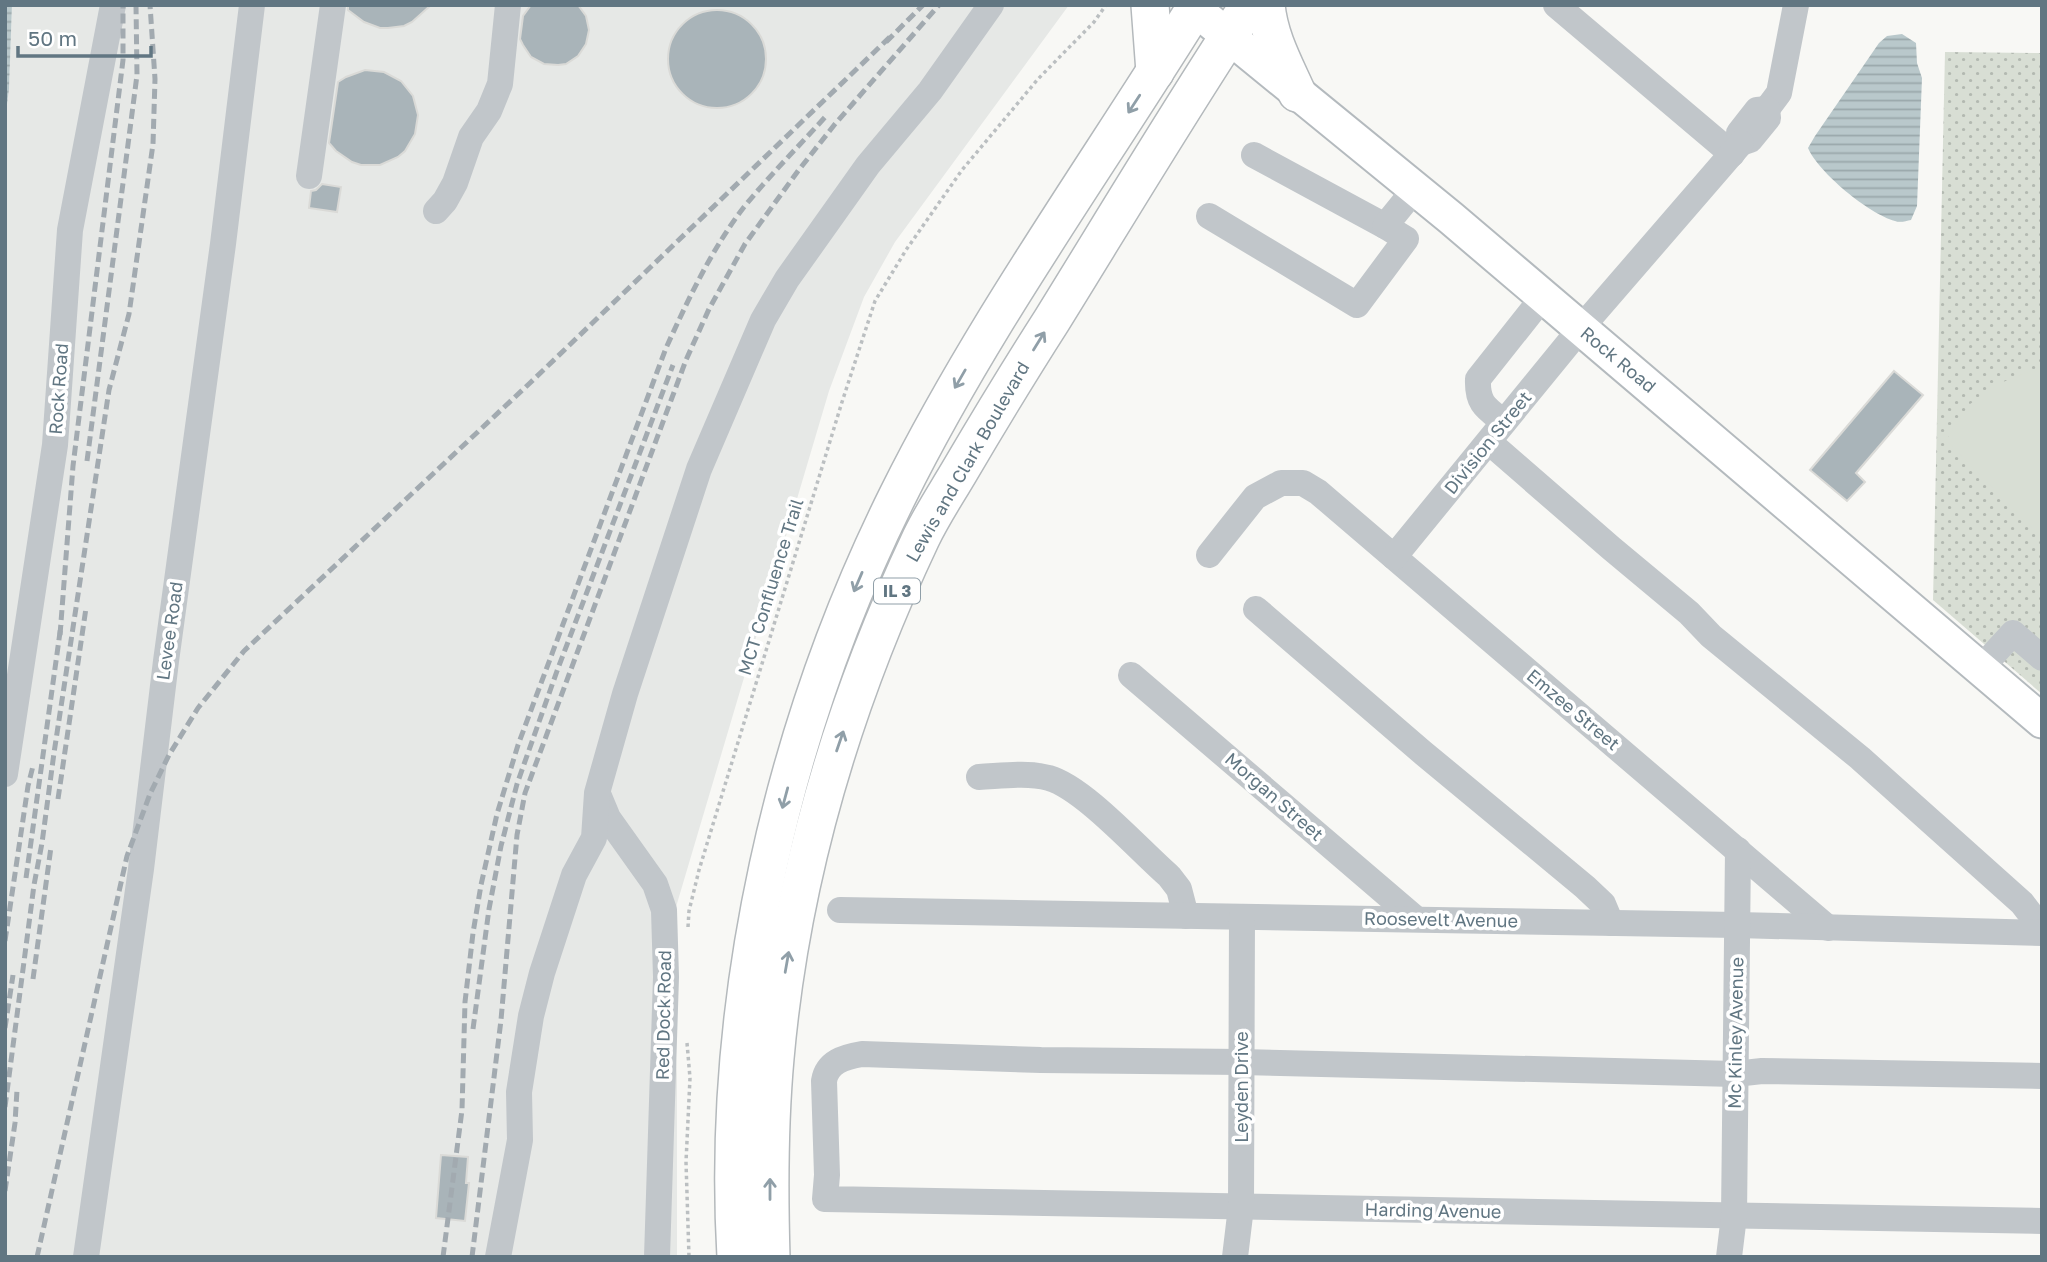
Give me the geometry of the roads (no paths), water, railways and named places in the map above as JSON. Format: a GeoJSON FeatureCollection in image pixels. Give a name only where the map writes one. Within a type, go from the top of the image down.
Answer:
{"type":"FeatureCollection","features":[{"type":"Feature","properties":{"kind":"highway"},"geometry":{"type":"LineString","coordinates":[[1150,5],[1155,72]]}},
{"type":"Feature","properties":{"kind":"highway","name":"Lewis and Clark Boulevard"},"geometry":{"type":"LineString","coordinates":[[771,1257],[769,1186],[772,1100],[786,973],[815,828],[835,757],[865,669],[923,533],[984,428],[1249,5]]}},
{"type":"Feature","properties":{"kind":"highway"},"geometry":{"type":"LineString","coordinates":[[1266,5],[1275,45],[1297,93]]}},
{"type":"Feature","properties":{"kind":"highway","name":"IL 3"},"geometry":{"type":"LineString","coordinates":[[736,1257],[734,1147],[746,995],[761,904],[777,831],[795,760],[825,668],[873,547],[960,379],[1194,7]]}},
{"type":"Feature","properties":{"kind":"main road","name":"Rock Road"},"geometry":{"type":"LineString","coordinates":[[1194,7],[1581,328],[2042,721]]}},
{"type":"Feature","properties":{"kind":"street","name":"Rock Road"},"geometry":{"type":"LineString","coordinates":[[5,774],[55,445],[70,230],[113,5]]}},
{"type":"Feature","properties":{"kind":"street","name":"Levee Road"},"geometry":{"type":"LineString","coordinates":[[86,1257],[141,869],[252,5]]}},
{"type":"Feature","properties":{"kind":"street"},"geometry":{"type":"LineString","coordinates":[[309,176],[333,5]]}},
{"type":"Feature","properties":{"kind":"street"},"geometry":{"type":"LineString","coordinates":[[436,211],[455,183],[471,137],[489,111],[500,84],[508,5]]}},
{"type":"Feature","properties":{"kind":"street"},"geometry":{"type":"LineString","coordinates":[[499,1257],[520,1140],[519,1092],[531,1016],[574,875],[594,838],[597,793],[625,694],[699,469],[763,320],[787,279],[867,166],[930,91],[991,5]]}},
{"type":"Feature","properties":{"kind":"street"},"geometry":{"type":"LineString","coordinates":[[1556,5],[1736,148]]}},
{"type":"Feature","properties":{"kind":"street","name":"Division Street"},"geometry":{"type":"LineString","coordinates":[[1394,557],[1581,328],[1736,148],[1739,133],[1745,124],[1757,110],[1767,109],[1779,93],[1796,5]]}},
{"type":"Feature","properties":{"kind":"street"},"geometry":{"type":"LineString","coordinates":[[1209,216],[1357,305],[1406,239],[1254,155]]}},
{"type":"Feature","properties":{"kind":"street"},"geometry":{"type":"LineString","coordinates":[[1385,226],[1415,189]]}},
{"type":"Feature","properties":{"kind":"street"},"geometry":{"type":"LineString","coordinates":[[1543,297],[1478,379],[1480,400],[1496,432],[1600,539],[1689,613],[1711,636],[1860,758],[2022,903],[2042,931]]}},
{"type":"Feature","properties":{"kind":"street","name":"Emzee Street"},"geometry":{"type":"LineString","coordinates":[[1209,555],[1255,496],[1281,483],[1303,483],[1318,492],[1828,928]]}},
{"type":"Feature","properties":{"kind":"street"},"geometry":{"type":"LineString","coordinates":[[1256,609],[1422,752],[1586,887],[1603,905],[1611,923]]}},
{"type":"Feature","properties":{"kind":"street"},"geometry":{"type":"LineString","coordinates":[[1980,669],[2013,633],[2042,658]]}},
{"type":"Feature","properties":{"kind":"street","name":"Morgan Street"},"geometry":{"type":"LineString","coordinates":[[1131,675],[1416,919]]}},
{"type":"Feature","properties":{"kind":"street"},"geometry":{"type":"LineString","coordinates":[[979,777],[1027,775],[1049,778],[1073,791],[1091,804],[1169,876],[1179,889],[1186,916]]}},
{"type":"Feature","properties":{"kind":"street","name":"Red Dock Road"},"geometry":{"type":"LineString","coordinates":[[597,793],[608,818],[655,884],[664,910],[666,977],[657,1257]]}},
{"type":"Feature","properties":{"kind":"street","name":"Mc Kinley Avenue"},"geometry":{"type":"LineString","coordinates":[[1729,1257],[1734,1216],[1738,850]]}},
{"type":"Feature","properties":{"kind":"street","name":"Roosevelt Avenue"},"geometry":{"type":"LineString","coordinates":[[840,910],[2042,931]]}},
{"type":"Feature","properties":{"kind":"street","name":"Leyden Drive"},"geometry":{"type":"LineString","coordinates":[[1235,1257],[1241,1207],[1242,916]]}},
{"type":"Feature","properties":{"kind":"street","name":"Harding Avenue"},"geometry":{"type":"LineString","coordinates":[[1242,1062],[852,1056],[840,1060],[825,1072],[825,1199],[2042,1222]]}},
{"type":"Feature","properties":{"kind":"street"},"geometry":{"type":"LineString","coordinates":[[1242,1062],[1735,1073],[1762,1071],[2042,1076]]}},
{"type":"Feature","properties":{"kind":"railway"},"geometry":{"type":"LineString","coordinates":[[60,635],[73,466],[123,60],[123,5]]}},
{"type":"Feature","properties":{"kind":"railway"},"geometry":{"type":"LineString","coordinates":[[87,461],[137,75],[136,5]]}},
{"type":"Feature","properties":{"kind":"railway"},"geometry":{"type":"LineString","coordinates":[[5,1107],[34,885],[109,390],[129,314],[153,144],[155,79],[150,5]]}},
{"type":"Feature","properties":{"kind":"railway"},"geometry":{"type":"LineString","coordinates":[[886,42],[923,5]]}},
{"type":"Feature","properties":{"kind":"railway"},"geometry":{"type":"LineString","coordinates":[[472,1257],[501,1020],[517,835],[525,793],[686,360],[709,309],[745,244],[835,124],[939,5]]}},
{"type":"Feature","properties":{"kind":"railway"},"geometry":{"type":"LineString","coordinates":[[37,1257],[127,856],[150,794],[169,755],[198,708],[244,651],[531,382],[891,36]]}},
{"type":"Feature","properties":{"kind":"railway"},"geometry":{"type":"LineString","coordinates":[[443,1257],[462,1110],[465,1002],[473,933],[497,814],[518,745],[666,348],[692,294],[721,240],[744,207],[827,115]]}},
{"type":"Feature","properties":{"kind":"railway"},"geometry":{"type":"LineString","coordinates":[[473,1029],[489,909],[517,784],[673,365]]}},
{"type":"Feature","properties":{"kind":"railway"},"geometry":{"type":"LineString","coordinates":[[58,799],[86,608]]}},
{"type":"Feature","properties":{"kind":"railway"},"geometry":{"type":"LineString","coordinates":[[26,878],[61,625]]}},
{"type":"Feature","properties":{"kind":"railway"},"geometry":{"type":"LineString","coordinates":[[5,941],[33,766]]}},
{"type":"Feature","properties":{"kind":"railway"},"geometry":{"type":"LineString","coordinates":[[33,979],[51,847]]}},
{"type":"Feature","properties":{"kind":"railway"},"geometry":{"type":"LineString","coordinates":[[5,1028],[13,975]]}},
{"type":"Feature","properties":{"kind":"railway"},"geometry":{"type":"LineString","coordinates":[[5,1191],[17,1090]]}}]}
